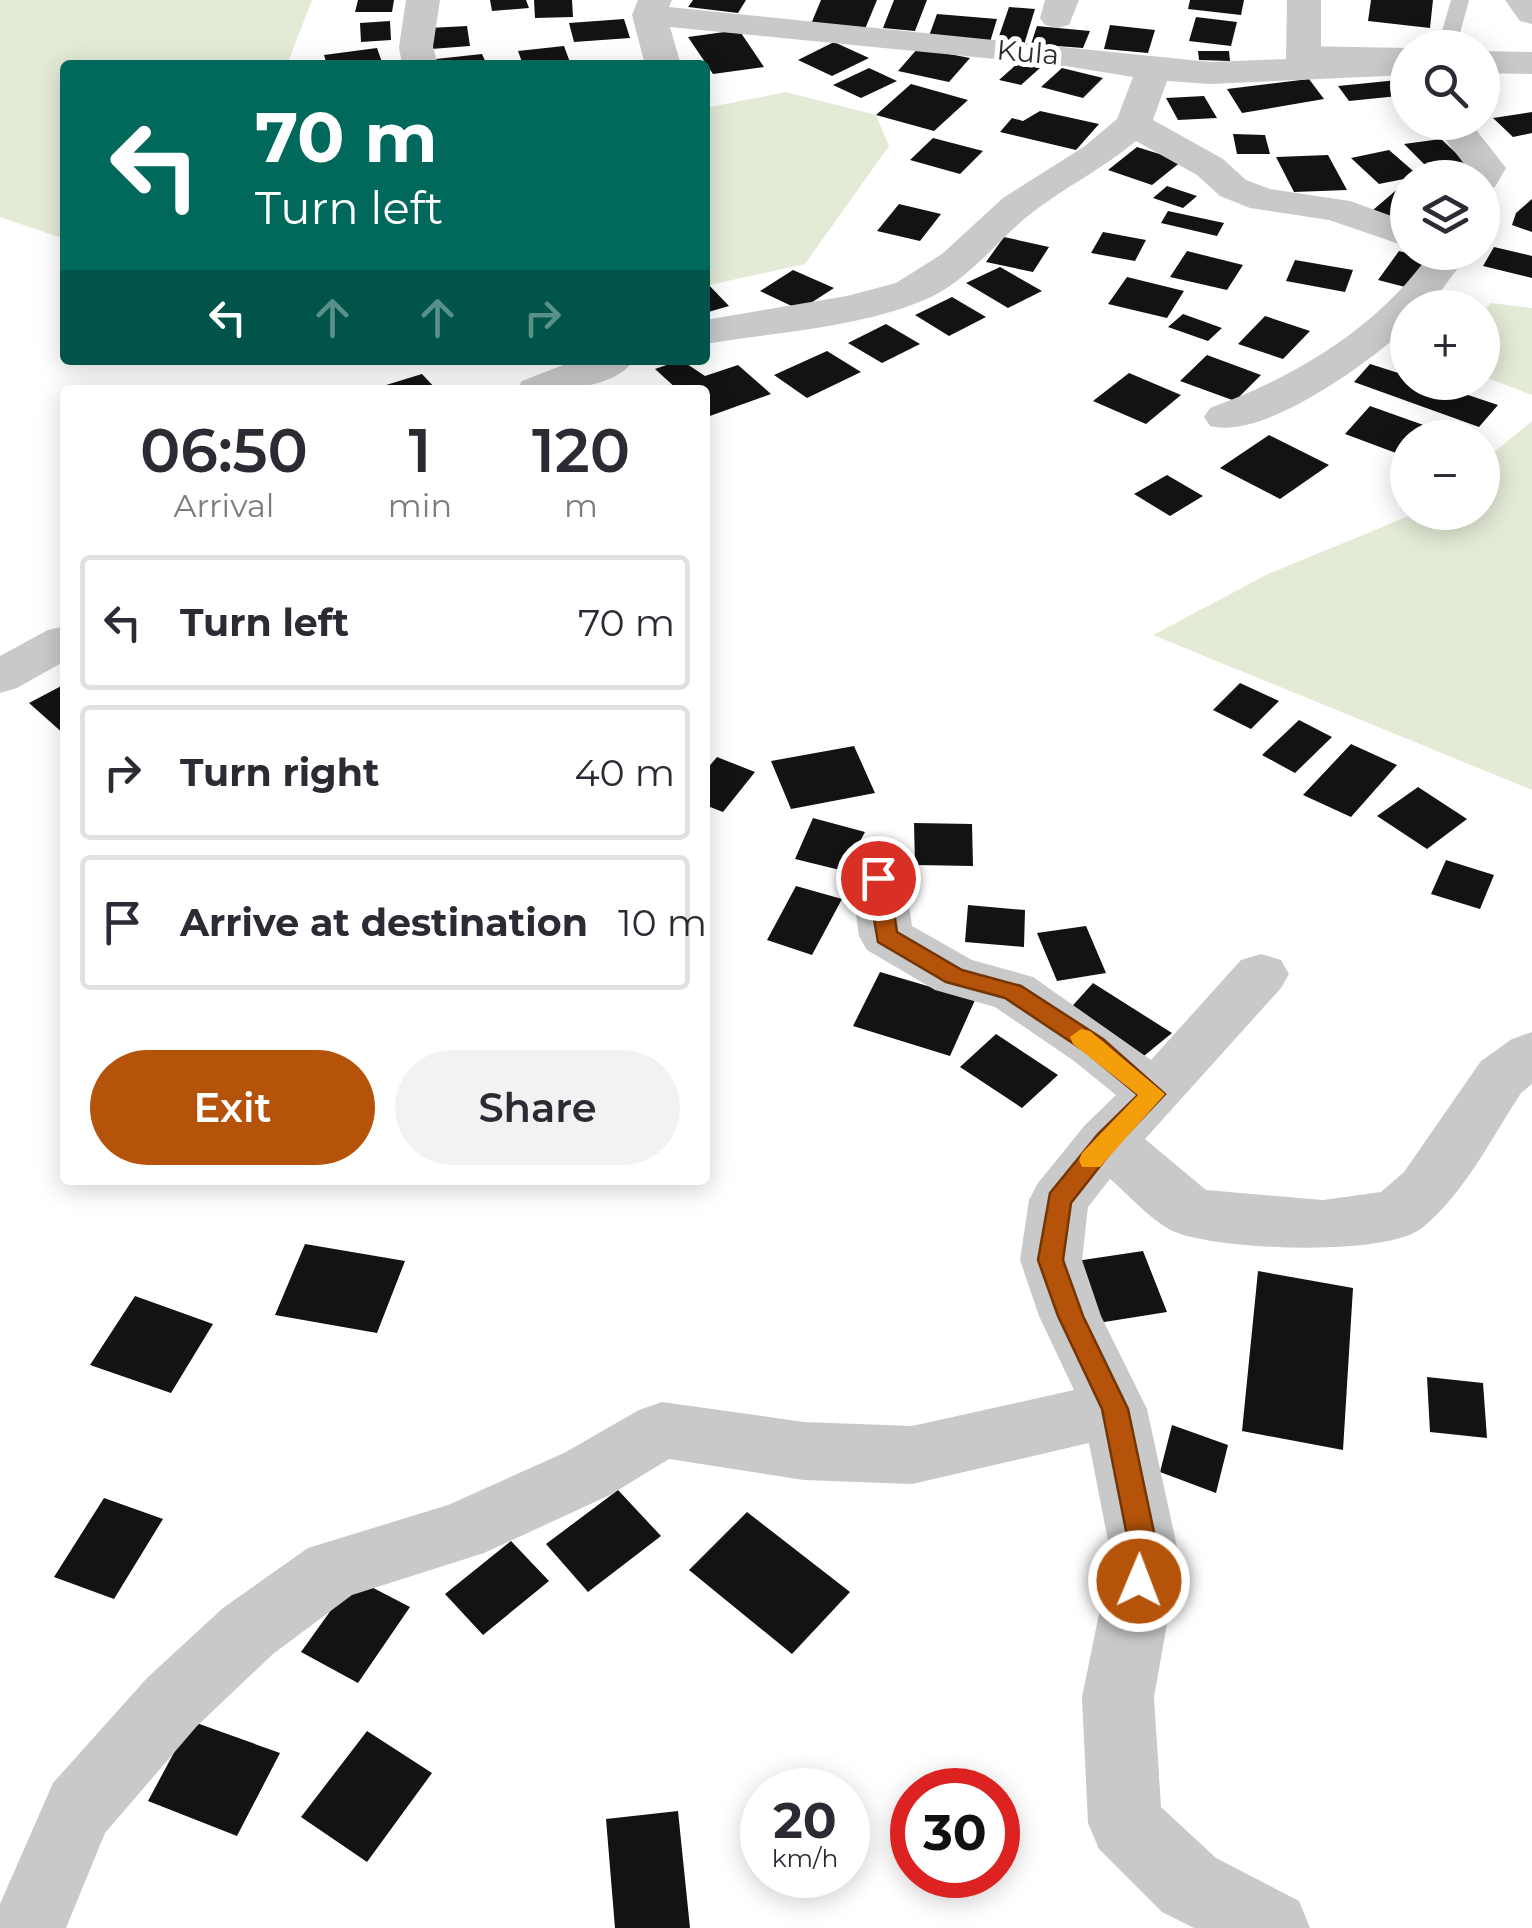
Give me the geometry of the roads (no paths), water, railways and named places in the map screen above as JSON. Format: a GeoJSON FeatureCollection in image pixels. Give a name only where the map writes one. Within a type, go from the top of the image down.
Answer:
{"type":"FeatureCollection","features":[{"type":"Feature","properties":{"kind":"street"},"geometry":{"type":"LineString","coordinates":[[419,60],[416,47],[423,0]]}},
{"type":"Feature","properties":{"kind":"street"},"geometry":{"type":"LineString","coordinates":[[1304,0],[1304,61]]}},
{"type":"Feature","properties":{"kind":"street"},"geometry":{"type":"LineString","coordinates":[[1522,0],[1532,14]]}},
{"type":"Feature","properties":{"kind":"street","name":"Kula"},"geometry":{"type":"LineString","coordinates":[[662,60],[652,8],[1154,70],[1210,73],[1304,61],[1390,63]]}},
{"type":"Feature","properties":{"kind":"street"},"geometry":{"type":"LineString","coordinates":[[1500,63],[1532,64]]}},
{"type":"Feature","properties":{"kind":"street"},"geometry":{"type":"LineString","coordinates":[[710,331],[849,308],[910,292],[956,262],[1017,206],[1098,154],[1132,124],[1154,70]]}},
{"type":"Feature","properties":{"kind":"street"},"geometry":{"type":"LineString","coordinates":[[1132,124],[1210,167],[1233,188],[1263,200],[1336,210],[1390,230]]}},
{"type":"Feature","properties":{"kind":"street"},"geometry":{"type":"LineString","coordinates":[[1464,140],[1481,160]]}},
{"type":"Feature","properties":{"kind":"street"},"geometry":{"type":"LineString","coordinates":[[1225,418],[1296,388],[1366,338],[1432,282],[1439,270]]}},
{"type":"Feature","properties":{"kind":"street"},"geometry":{"type":"LineString","coordinates":[[550,385],[600,365]]}},
{"type":"Feature","properties":{"kind":"street"},"geometry":{"type":"LineString","coordinates":[[0,677],[60,644]]}},
{"type":"Feature","properties":{"kind":"street"},"geometry":{"type":"LineString","coordinates":[[878,878],[886,936],[954,976],[1013,992],[1094,1046],[1154,1094]]}},
{"type":"Feature","properties":{"kind":"street"},"geometry":{"type":"LineString","coordinates":[[1260,974],[1154,1094],[1106,1140],[1059,1200],[1051,1260],[1070,1316],[1115,1409],[1145,1556],[1118,1697],[1125,1823],[1189,1885],[1272,1928]]}},
{"type":"Feature","properties":{"kind":"street"},"geometry":{"type":"LineString","coordinates":[[1106,1140],[1192,1213],[1323,1224],[1397,1214],[1425,1190],[1500,1077],[1532,1054]]}},
{"type":"Feature","properties":{"kind":"street"},"geometry":{"type":"LineString","coordinates":[[28,1928],[79,1808],[172,1702],[248,1631],[332,1570],[460,1532],[587,1474],[662,1430],[804,1450],[912,1455],[1115,1409]]}},
{"type":"Feature","properties":{"kind":"lane"},"geometry":{"type":"LineString","coordinates":[[1451,30],[1460,0]]}},
{"type":"Feature","properties":{"kind":"lane"},"geometry":{"type":"LineString","coordinates":[[1304,61],[1390,55]]}}]}
